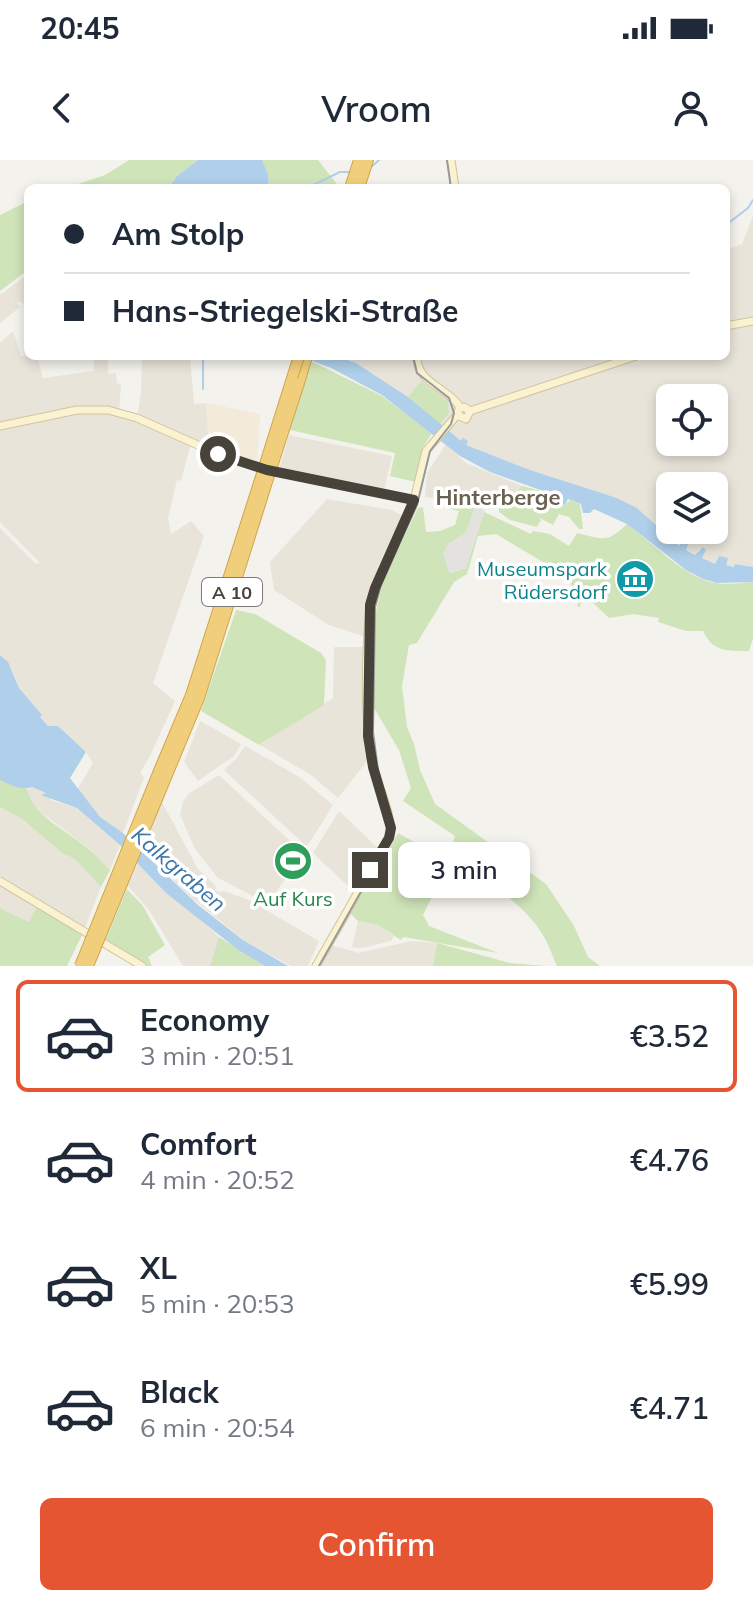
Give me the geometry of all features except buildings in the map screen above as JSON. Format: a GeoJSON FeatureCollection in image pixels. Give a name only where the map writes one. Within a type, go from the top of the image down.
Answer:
{"type":"FeatureCollection","features":[{"type":"Feature","properties":{"kind":"highway"},"geometry":{"type":"LineString","coordinates":[[351,184],[359,160]]}},
{"type":"Feature","properties":{"kind":"highway"},"geometry":{"type":"LineString","coordinates":[[360,184],[368,160]]}},
{"type":"Feature","properties":{"kind":"highway","name":"A 10"},"geometry":{"type":"LineString","coordinates":[[263,484],[298,360]]}},
{"type":"Feature","properties":{"kind":"highway","name":"A 10"},"geometry":{"type":"LineString","coordinates":[[80,966],[195,697],[306,360]]}},
{"type":"Feature","properties":{"kind":"highway","name":"A 10"},"geometry":{"type":"LineString","coordinates":[[88,966],[163,773]]}},
{"type":"Feature","properties":{"kind":"main road"},"geometry":{"type":"LineString","coordinates":[[451,160],[454,184]]}},
{"type":"Feature","properties":{"kind":"main road"},"geometry":{"type":"LineString","coordinates":[[730,325],[753,321]]}},
{"type":"Feature","properties":{"kind":"main road"},"geometry":{"type":"LineString","coordinates":[[417,360],[423,376],[452,397],[466,419],[470,411],[624,360]]}},
{"type":"Feature","properties":{"kind":"main road"},"geometry":{"type":"LineString","coordinates":[[0,426],[77,410],[108,410],[137,418],[218,454],[267,470],[414,500]]}},
{"type":"Feature","properties":{"kind":"main road"},"geometry":{"type":"LineString","coordinates":[[316,966],[388,841],[391,828],[373,767],[368,736],[370,613],[375,588],[414,500],[426,451],[459,411]]}},
{"type":"Feature","properties":{"kind":"main road"},"geometry":{"type":"LineString","coordinates":[[0,881],[142,966]]}},
{"type":"Feature","properties":{"kind":"shaded area"},"geometry":{"type":"Polygon","coordinates":[[[753,216],[753,567],[725,565],[719,556],[715,564],[702,558],[700,548],[696,555],[677,544],[728,544],[728,472],[656,472],[656,525],[637,508],[617,498],[466,445],[451,436],[408,397],[348,360],[730,360],[730,248],[742,244],[753,216]]]}},
{"type":"Feature","properties":{"kind":"shaded area"},"geometry":{"type":"Polygon","coordinates":[[[24,277],[24,303],[17,303],[20,307],[0,323],[0,295],[24,277]]]}},
{"type":"Feature","properties":{"kind":"shaded area"},"geometry":{"type":"Polygon","coordinates":[[[13,331],[21,356],[24,360],[38,360],[43,378],[94,371],[94,360],[108,360],[108,374],[116,373],[117,383],[121,384],[119,413],[137,418],[142,360],[190,360],[194,404],[206,403],[209,446],[190,447],[181,481],[177,480],[168,518],[171,534],[191,521],[204,536],[153,683],[175,701],[140,773],[144,778],[123,833],[100,817],[77,790],[93,763],[86,752],[58,726],[48,726],[40,717],[0,654],[0,528],[36,564],[40,563],[0,522],[0,343],[13,331]]]}},
{"type":"Feature","properties":{"kind":"shaded area"},"geometry":{"type":"Polygon","coordinates":[[[206,403],[260,414],[257,462],[209,446],[206,403]]]}},
{"type":"Feature","properties":{"kind":"shaded area"},"geometry":{"type":"Polygon","coordinates":[[[289,435],[392,456],[384,491],[279,469],[289,435]]]}},
{"type":"Feature","properties":{"kind":"shaded area"},"geometry":{"type":"Polygon","coordinates":[[[446,444],[466,463],[522,486],[513,498],[494,509],[477,501],[425,497],[427,473],[446,444]]]}},
{"type":"Feature","properties":{"kind":"shaded area"},"geometry":{"type":"Polygon","coordinates":[[[327,499],[392,510],[403,516],[369,593],[363,636],[329,625],[274,590],[270,562],[327,499]]]}},
{"type":"Feature","properties":{"kind":"shaded area","name":"Museumspark Rüdersdorf"},"geometry":{"type":"Polygon","coordinates":[[[475,506],[485,510],[466,568],[449,573],[443,553],[448,544],[466,533],[475,506]]]}},
{"type":"Feature","properties":{"kind":"shaded area"},"geometry":{"type":"Polygon","coordinates":[[[334,647],[363,647],[363,712],[368,760],[338,798],[311,775],[260,745],[333,698],[334,647]]]}},
{"type":"Feature","properties":{"kind":"shaded area"},"geometry":{"type":"Polygon","coordinates":[[[200,721],[241,744],[234,756],[198,781],[184,762],[200,721]]]}},
{"type":"Feature","properties":{"kind":"shaded area"},"geometry":{"type":"Polygon","coordinates":[[[245,746],[298,776],[333,805],[308,845],[224,770],[245,746]]]}},
{"type":"Feature","properties":{"kind":"shaded area"},"geometry":{"type":"Polygon","coordinates":[[[219,775],[303,853],[268,904],[218,878],[195,849],[180,815],[188,794],[219,775]]]}},
{"type":"Feature","properties":{"kind":"shaded area"},"geometry":{"type":"Polygon","coordinates":[[[32,787],[47,793],[42,795],[50,796],[51,800],[77,808],[120,845],[110,870],[29,800],[27,789],[32,787]]]}},
{"type":"Feature","properties":{"kind":"shaded area"},"geometry":{"type":"Polygon","coordinates":[[[162,802],[198,869],[215,885],[217,892],[224,891],[249,900],[319,941],[308,966],[291,966],[245,941],[192,898],[143,850],[162,802]]]}},
{"type":"Feature","properties":{"kind":"shaded area"},"geometry":{"type":"Polygon","coordinates":[[[0,807],[22,819],[62,853],[75,859],[101,887],[82,935],[38,907],[29,922],[0,908],[0,807]]]}},
{"type":"Feature","properties":{"kind":"shaded area"},"geometry":{"type":"Polygon","coordinates":[[[339,811],[379,849],[354,892],[313,853],[339,811]]]}},
{"type":"Feature","properties":{"kind":"shaded area"},"geometry":{"type":"Polygon","coordinates":[[[138,863],[166,893],[219,937],[210,966],[183,966],[149,910],[128,886],[138,863]]]}},
{"type":"Feature","properties":{"kind":"shaded area"},"geometry":{"type":"Polygon","coordinates":[[[358,921],[378,925],[394,936],[391,941],[362,948],[352,947],[358,921]]]}},
{"type":"Feature","properties":{"kind":"shaded area"},"geometry":{"type":"Polygon","coordinates":[[[411,941],[437,943],[433,966],[321,966],[331,945],[359,953],[411,941]]]}},
{"type":"Feature","properties":{"kind":"green space"},"geometry":{"type":"Polygon","coordinates":[[[129,160],[198,160],[171,184],[78,184],[105,175],[129,160]]]}},
{"type":"Feature","properties":{"kind":"green space"},"geometry":{"type":"Polygon","coordinates":[[[262,160],[318,160],[337,184],[269,184],[262,160]]]}},
{"type":"Feature","properties":{"kind":"green space"},"geometry":{"type":"Polygon","coordinates":[[[24,203],[24,273],[0,291],[0,215],[24,203]]]}},
{"type":"Feature","properties":{"kind":"green space"},"geometry":{"type":"Polygon","coordinates":[[[311,361],[382,396],[432,433],[423,447],[416,482],[390,476],[395,453],[290,430],[311,361]]]}},
{"type":"Feature","properties":{"kind":"green space"},"geometry":{"type":"Polygon","coordinates":[[[421,381],[448,402],[449,413],[440,424],[408,397],[421,381]]]}},
{"type":"Feature","properties":{"kind":"green space"},"geometry":{"type":"Polygon","coordinates":[[[522,486],[546,492],[545,498],[565,505],[570,500],[580,504],[583,529],[579,529],[569,517],[559,514],[553,525],[538,517],[541,520],[537,527],[510,520],[499,512],[507,498],[508,501],[522,486]]]}},
{"type":"Feature","properties":{"kind":"green space"},"geometry":{"type":"Polygon","coordinates":[[[450,504],[475,506],[466,533],[448,544],[450,573],[466,568],[484,512],[531,534],[533,531],[550,534],[569,546],[577,533],[604,538],[614,535],[627,524],[681,567],[704,580],[724,584],[753,582],[753,638],[749,651],[727,650],[716,647],[703,631],[686,631],[658,622],[659,618],[633,614],[609,618],[591,601],[582,599],[580,607],[577,606],[581,594],[571,585],[568,577],[496,534],[478,536],[467,574],[454,582],[417,643],[409,645],[402,686],[407,727],[420,770],[435,804],[546,884],[574,926],[588,957],[600,966],[557,966],[543,936],[523,911],[486,880],[449,857],[455,836],[403,801],[411,788],[399,750],[374,708],[374,620],[383,581],[418,508],[423,507],[426,532],[440,531],[455,525],[459,511],[450,509],[450,504]]]}},
{"type":"Feature","properties":{"kind":"green space"},"geometry":{"type":"Polygon","coordinates":[[[236,610],[255,614],[321,653],[326,660],[324,705],[259,745],[201,711],[236,610]]]}},
{"type":"Feature","properties":{"kind":"green space"},"geometry":{"type":"Polygon","coordinates":[[[0,780],[27,789],[30,799],[43,815],[110,870],[101,887],[75,859],[62,853],[22,819],[0,807],[0,780]]]}},
{"type":"Feature","properties":{"kind":"green space"},"geometry":{"type":"Polygon","coordinates":[[[398,833],[447,861],[446,864],[462,874],[440,880],[423,915],[429,926],[498,953],[403,937],[401,940],[378,925],[358,921],[351,914],[398,833]]]}},
{"type":"Feature","properties":{"kind":"green space"},"geometry":{"type":"Polygon","coordinates":[[[127,889],[143,906],[165,945],[148,957],[152,966],[144,966],[106,939],[127,889]]]}},
{"type":"Feature","properties":{"kind":"green space"},"geometry":{"type":"Polygon","coordinates":[[[37,907],[82,935],[67,966],[0,966],[0,908],[29,922],[37,907]]]}},
{"type":"Feature","properties":{"kind":"green space"},"geometry":{"type":"Polygon","coordinates":[[[219,937],[265,966],[210,966],[219,937]]]}},
{"type":"Feature","properties":{"kind":"green space"},"geometry":{"type":"Polygon","coordinates":[[[437,943],[510,963],[546,966],[433,966],[437,943]]]}},
{"type":"Feature","properties":{"kind":"water"},"geometry":{"type":"Polygon","coordinates":[[[198,160],[262,160],[269,184],[171,184],[198,160]]]}},
{"type":"Feature","properties":{"kind":"water"},"geometry":{"type":"Polygon","coordinates":[[[310,360],[348,360],[356,363],[408,397],[461,441],[463,438],[468,441],[466,445],[617,498],[637,508],[656,525],[656,544],[688,544],[686,550],[695,555],[703,547],[706,550],[702,558],[715,564],[719,556],[728,558],[726,565],[753,567],[753,582],[717,583],[703,579],[686,570],[627,524],[594,509],[583,513],[581,504],[568,499],[565,505],[545,498],[546,492],[490,472],[460,456],[382,395],[310,360]]]}},
{"type":"Feature","properties":{"kind":"water"},"geometry":{"type":"Polygon","coordinates":[[[0,655],[8,662],[19,688],[42,715],[40,717],[48,726],[58,726],[86,752],[70,778],[100,817],[123,833],[198,905],[243,940],[288,966],[265,966],[237,949],[166,893],[120,845],[77,808],[41,795],[46,793],[32,787],[20,788],[0,780],[0,655]]]}},
{"type":"Feature","properties":{"kind":"waterway"},"geometry":{"type":"LineString","coordinates":[[368,170],[379,160]]}},
{"type":"Feature","properties":{"kind":"waterway"},"geometry":{"type":"LineString","coordinates":[[315,184],[340,172],[350,172]]}},
{"type":"Feature","properties":{"kind":"waterway"},"geometry":{"type":"LineString","coordinates":[[730,222],[753,200]]}},
{"type":"Feature","properties":{"kind":"waterway"},"geometry":{"type":"LineString","coordinates":[[203,360],[203,389]]}},
{"type":"Feature","properties":{"kind":"tram line"},"geometry":{"type":"LineString","coordinates":[[447,160],[450,184]]}},
{"type":"Feature","properties":{"kind":"tram line"},"geometry":{"type":"LineString","coordinates":[[319,966],[393,835],[373,732],[375,607],[381,585],[417,505],[430,451],[451,424],[454,413],[449,398],[417,373],[414,360]]}},
{"type":"Feature","properties":{"kind":"place","name":"Museumspark Rüdersdorf"},"geometry":{"type":"Point","coordinates":[635,579]}},
{"type":"Feature","properties":{"kind":"place","name":"Auf Kurs"},"geometry":{"type":"Point","coordinates":[293,861]}},
{"type":"Feature","properties":{"kind":"district","name":"Hinterberge"},"geometry":{"type":"Point","coordinates":[498,497]}},
{"type":"Feature","properties":{"kind":"route"},"geometry":{"type":"LineString","coordinates":[[218,454],[267,470],[414,500],[370,605],[368,736],[373,767],[391,828],[389,838],[370,870]]}},
{"type":"Feature","properties":{"kind":"water label","name":"Kalkgraben"},"geometry":{"type":"Point","coordinates":[179,869]}}]}
